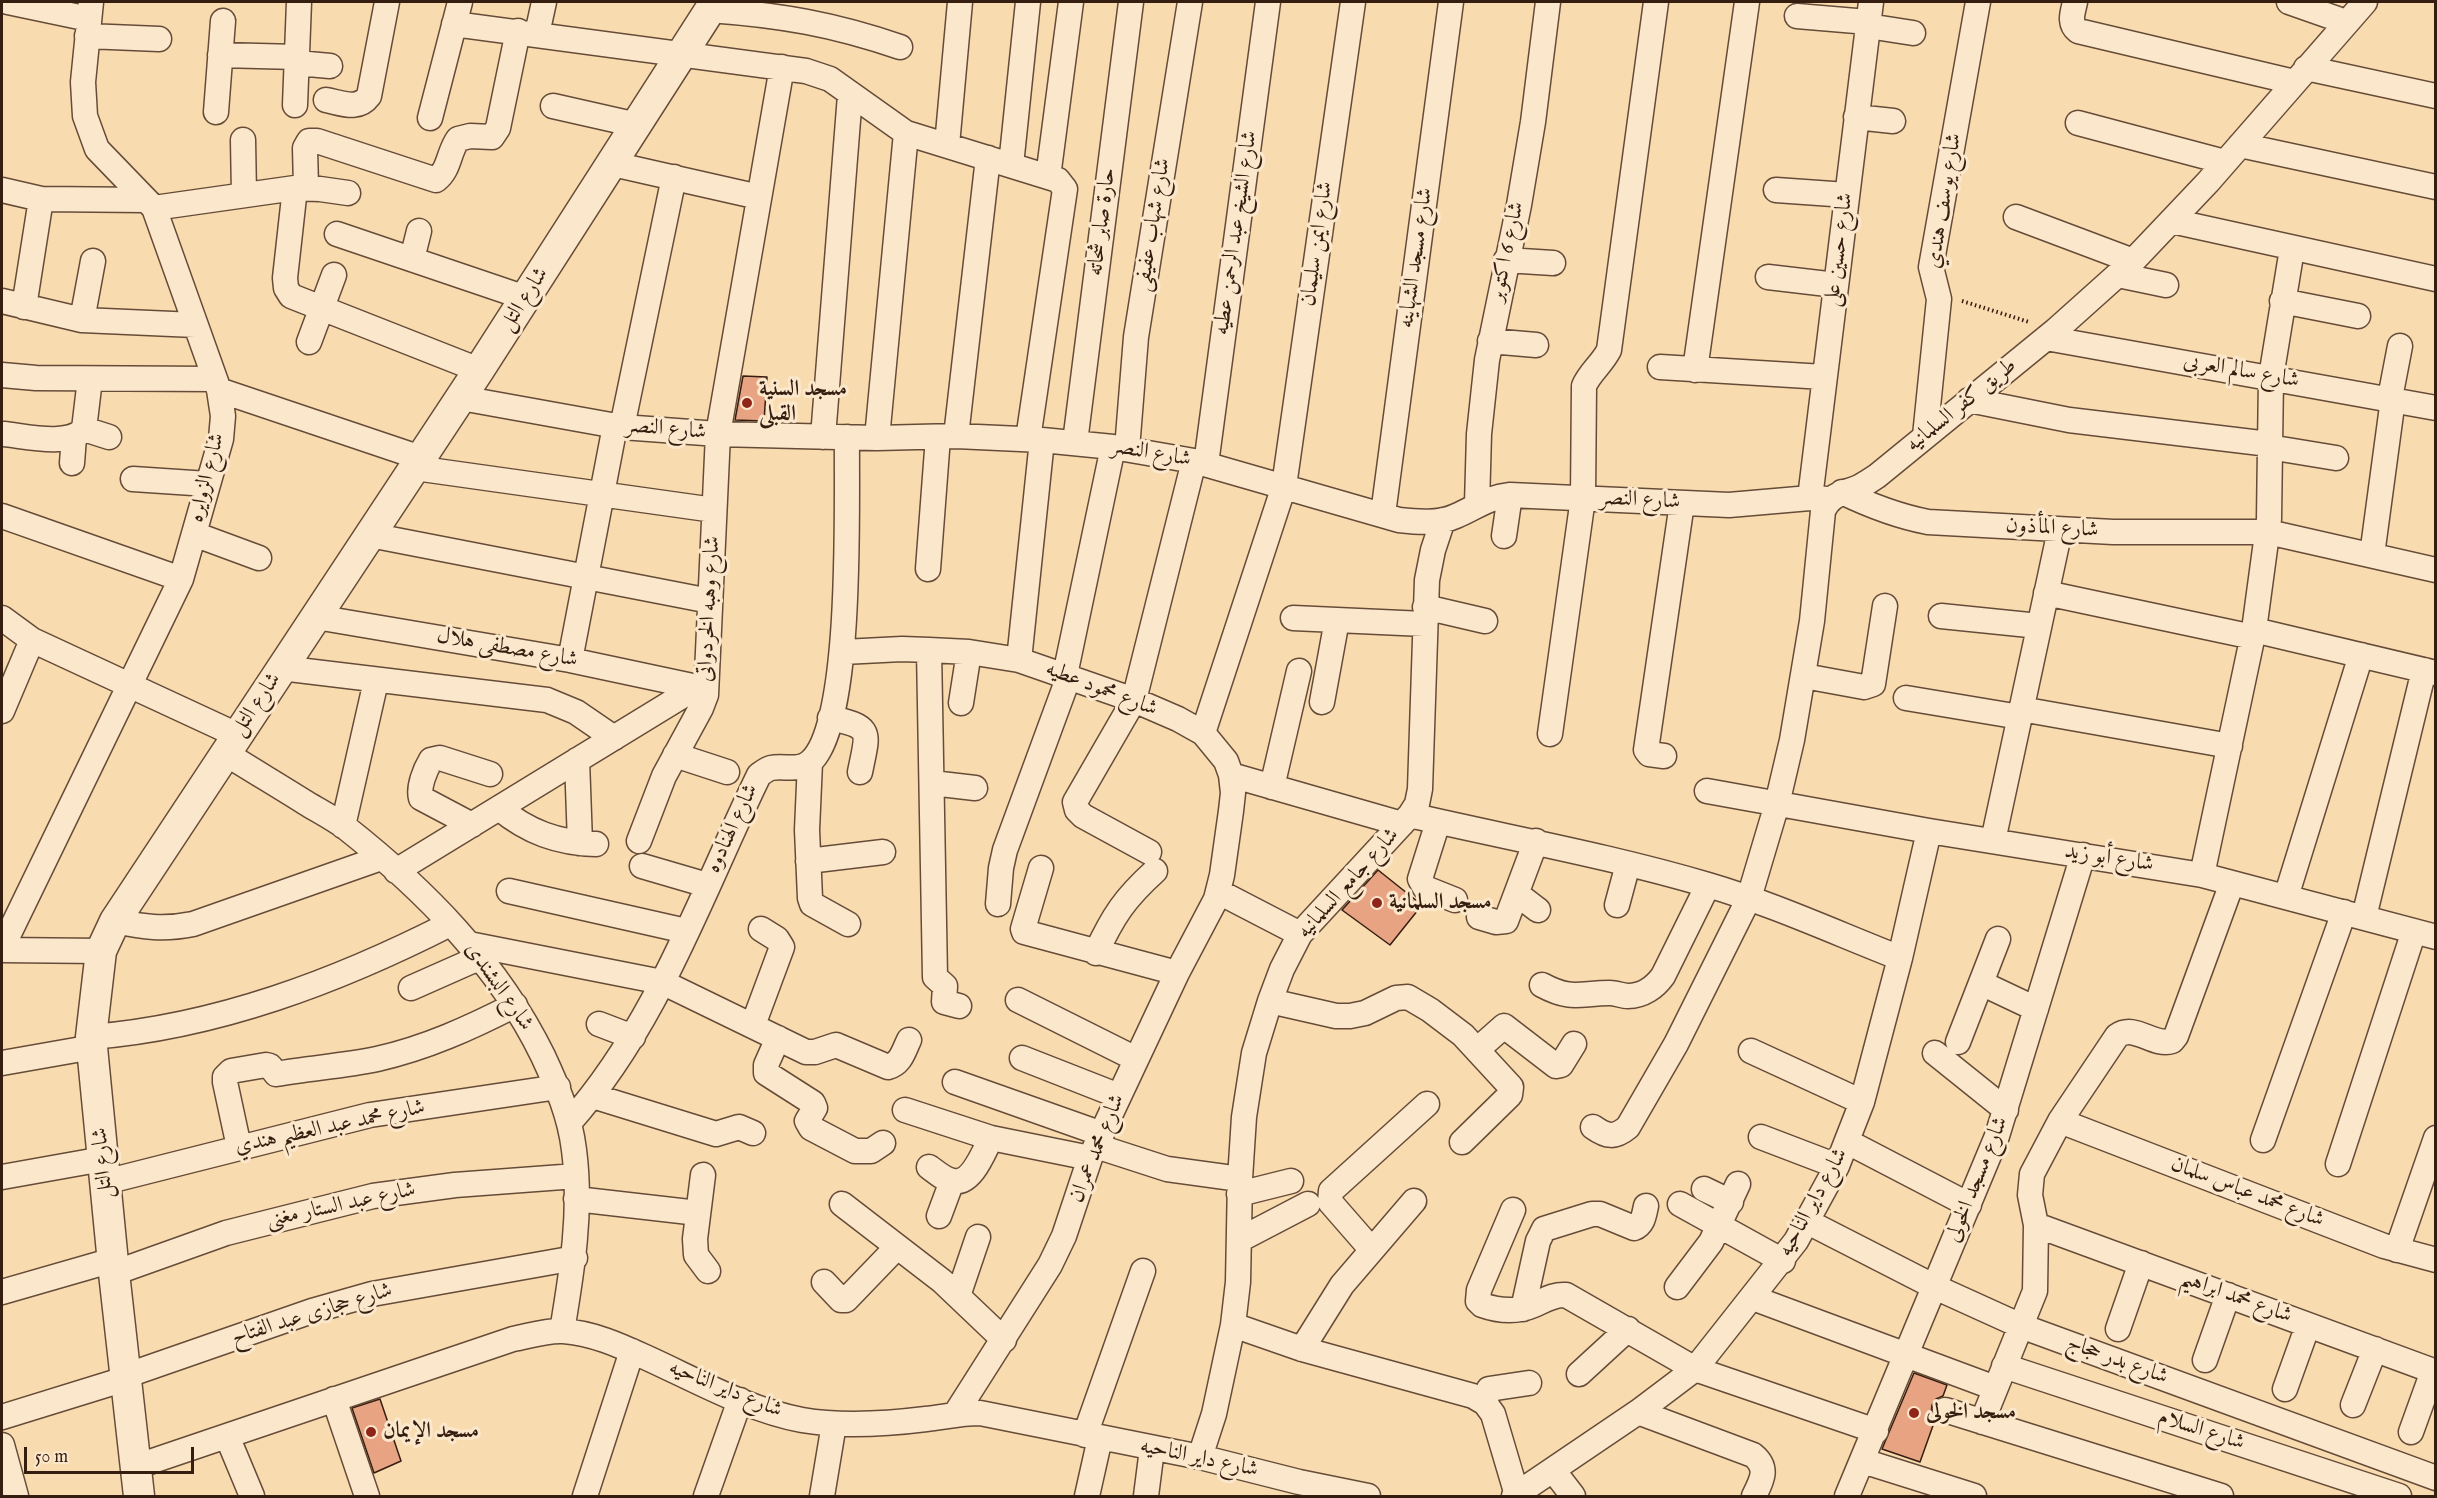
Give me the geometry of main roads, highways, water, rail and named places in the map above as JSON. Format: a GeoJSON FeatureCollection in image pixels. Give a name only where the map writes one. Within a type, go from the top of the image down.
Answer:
{"type":"FeatureCollection","features":[{"type":"Feature","properties":{"kind":"place","name":"مسجد السنية القبلى"},"geometry":{"type":"Point","coordinates":[747,403]}},
{"type":"Feature","properties":{"kind":"place","name":"مسجد السلمانية"},"geometry":{"type":"Point","coordinates":[1377,903]}},
{"type":"Feature","properties":{"kind":"place","name":"مسجد الخولى"},"geometry":{"type":"Point","coordinates":[1914,1413]}},
{"type":"Feature","properties":{"kind":"place","name":"مسجد الإيمان"},"geometry":{"type":"Point","coordinates":[371,1432]}}]}
